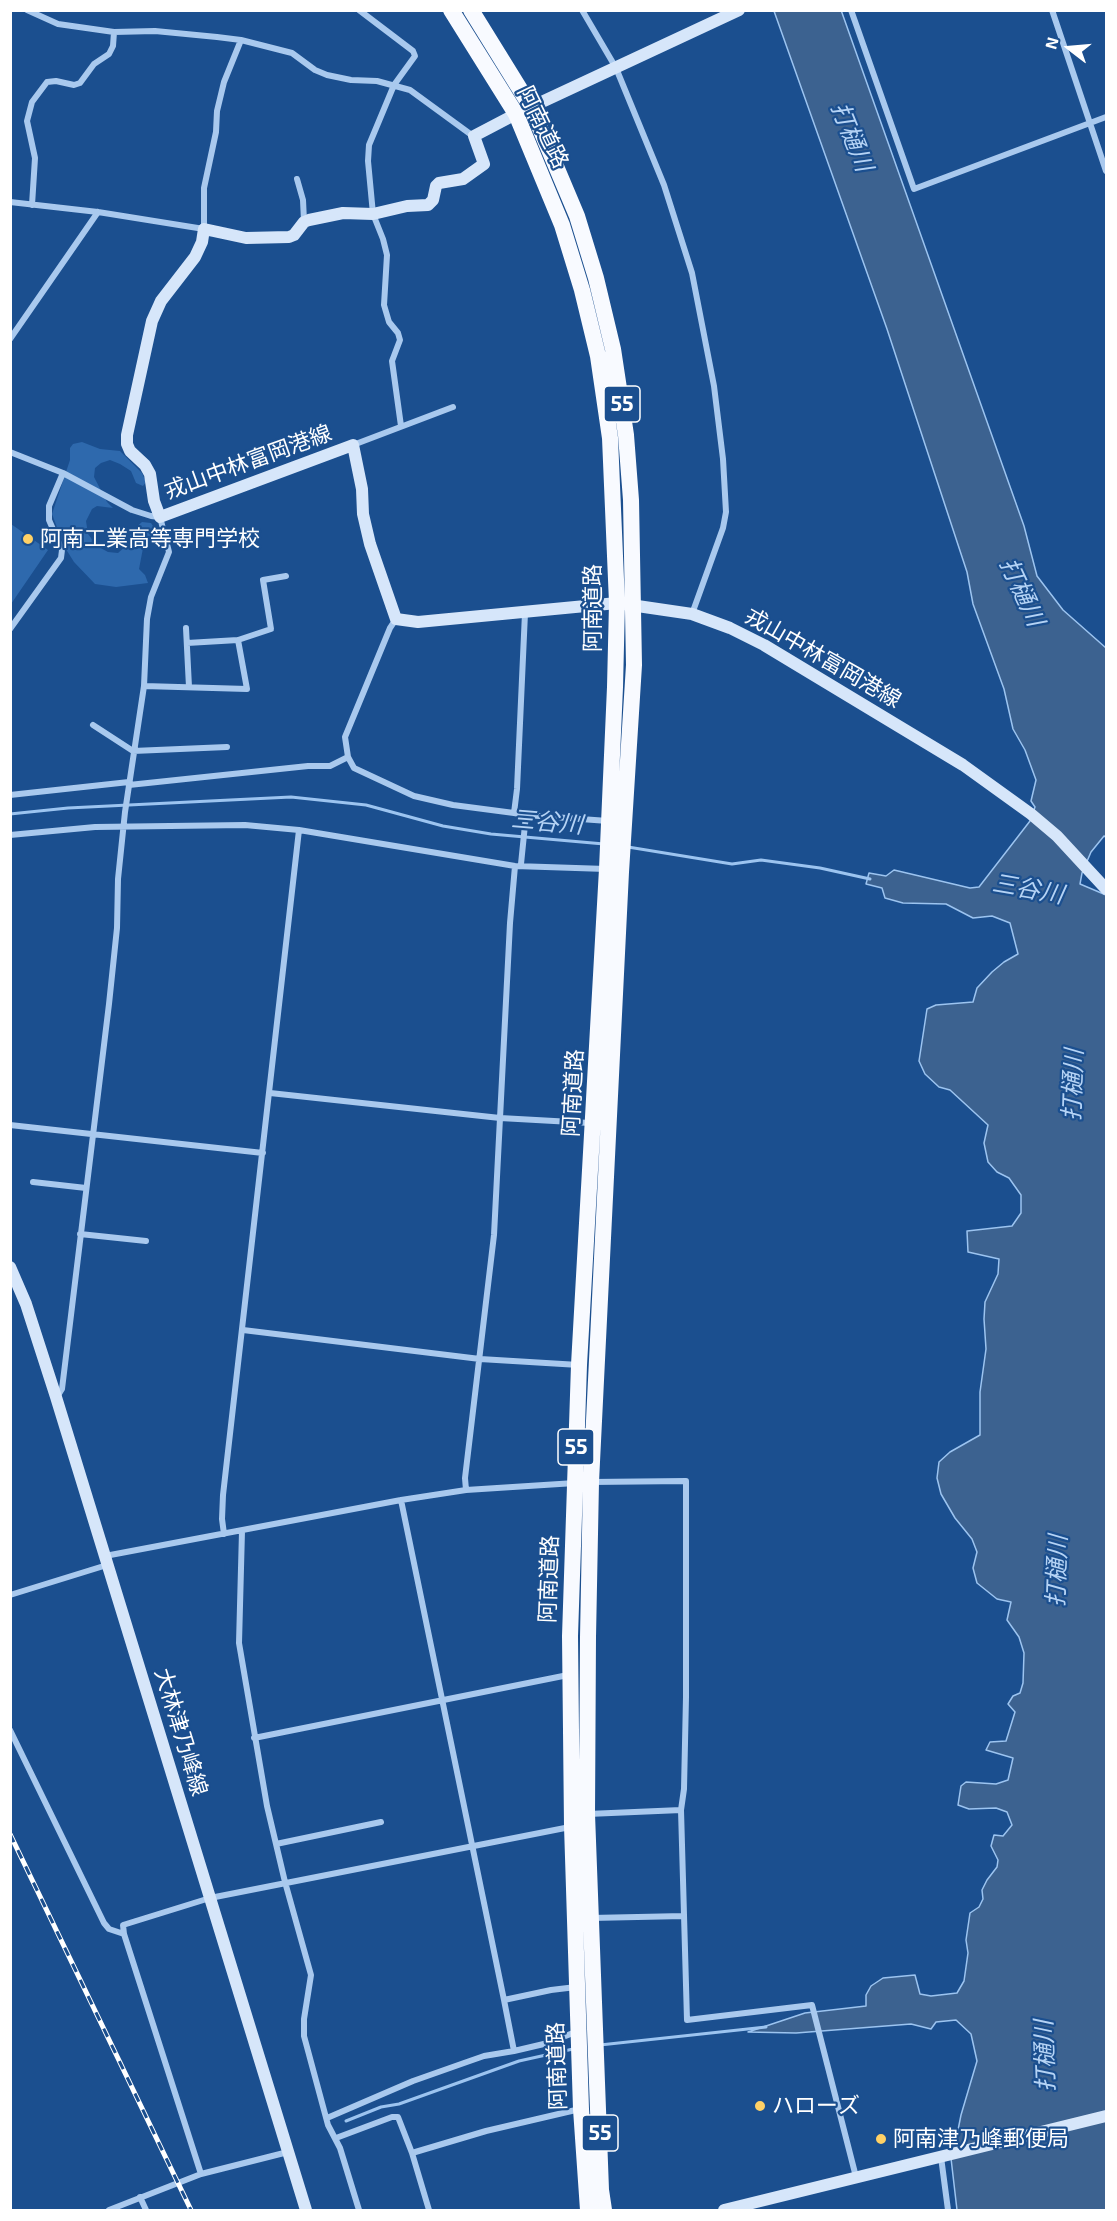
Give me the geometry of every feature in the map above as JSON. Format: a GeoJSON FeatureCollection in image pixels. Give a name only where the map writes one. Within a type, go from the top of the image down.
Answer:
{"type":"FeatureCollection","features":[{"type":"Feature","properties":{"kind":"highway","name":"阿南道路"},"geometry":{"type":"LineString","coordinates":[[451,10],[516,114],[562,225],[582,290],[598,356],[610,438],[617,603],[614,825],[582,1483],[570,1675],[577,1987],[584,2033],[597,2056],[604,2211]]}},
{"type":"Feature","properties":{"kind":"highway","name":"阿南道路"},"geometry":{"type":"LineString","coordinates":[[471,10],[531,107],[577,216],[596,278],[613,349],[626,435],[634,604],[634,665],[614,825]]}},
{"type":"Feature","properties":{"kind":"highway","name":"阿南道路"},"geometry":{"type":"LineString","coordinates":[[588,2211],[580,2059],[584,2033],[591,1918],[587,1814],[588,1637],[579,1365],[612,863]]}},
{"type":"Feature","properties":{"kind":"main road"},"geometry":{"type":"LineString","coordinates":[[204,229],[246,238],[289,237],[294,235],[304,222],[343,213],[373,214],[407,206],[428,205],[433,200],[436,186],[439,183],[463,179],[484,164],[474,136],[516,114],[739,10]]}},
{"type":"Feature","properties":{"kind":"main road","name":"戎山中林富岡港線"},"geometry":{"type":"LineString","coordinates":[[204,229],[202,242],[195,257],[155,314],[127,435],[130,451],[145,465],[150,474],[154,501],[160,517],[353,445],[362,489],[363,514],[370,544],[396,619],[418,622],[617,603],[692,614],[730,628],[764,645],[963,765],[1031,814],[1057,836],[1107,889]]}},
{"type":"Feature","properties":{"kind":"main road","name":"大林津乃峰線"},"geometry":{"type":"LineString","coordinates":[[10,1267],[26,1304],[56,1397],[306,2211]]}},
{"type":"Feature","properties":{"kind":"main road"},"geometry":{"type":"LineString","coordinates":[[724,2211],[1107,2116]]}},
{"type":"Feature","properties":{"kind":"street"},"geometry":{"type":"LineString","coordinates":[[359,10],[413,51],[415,56],[394,85],[369,146],[373,214],[387,255],[384,304],[390,322],[400,340],[392,361],[401,426]]}},
{"type":"Feature","properties":{"kind":"street"},"geometry":{"type":"LineString","coordinates":[[582,10],[616,68],[664,185],[692,273],[714,386],[723,459],[726,512],[723,528],[692,614]]}},
{"type":"Feature","properties":{"kind":"street"},"geometry":{"type":"LineString","coordinates":[[851,10],[914,189],[1091,125],[1107,117]]}},
{"type":"Feature","properties":{"kind":"street"},"geometry":{"type":"LineString","coordinates":[[1052,10],[1107,171]]}},
{"type":"Feature","properties":{"kind":"street"},"geometry":{"type":"LineString","coordinates":[[29,11],[58,24],[114,32],[155,31],[241,40],[292,54],[315,70],[327,75],[394,85],[410,90],[466,133],[474,136]]}},
{"type":"Feature","properties":{"kind":"street"},"geometry":{"type":"LineString","coordinates":[[32,205],[35,158],[27,122],[32,102],[47,82],[56,81],[74,85],[80,83],[94,64],[109,54],[114,32]]}},
{"type":"Feature","properties":{"kind":"street"},"geometry":{"type":"LineString","coordinates":[[10,202],[98,212],[204,229],[204,188],[216,132],[217,111],[224,82],[241,40]]}},
{"type":"Feature","properties":{"kind":"street"},"geometry":{"type":"LineString","coordinates":[[297,179],[303,200],[304,222]]}},
{"type":"Feature","properties":{"kind":"street"},"geometry":{"type":"LineString","coordinates":[[10,339],[98,212]]}},
{"type":"Feature","properties":{"kind":"street"},"geometry":{"type":"LineString","coordinates":[[353,445],[453,407]]}},
{"type":"Feature","properties":{"kind":"street"},"geometry":{"type":"LineString","coordinates":[[10,452],[63,473],[132,510],[160,517],[169,552],[149,608],[144,686],[123,827],[118,879],[117,928],[62,1389],[56,1397]]}},
{"type":"Feature","properties":{"kind":"street"},"geometry":{"type":"LineString","coordinates":[[10,629],[60,558],[62,549],[48,520],[49,506],[63,473]]}},
{"type":"Feature","properties":{"kind":"street"},"geometry":{"type":"LineString","coordinates":[[186,643],[238,639],[271,629],[263,580],[286,576]]}},
{"type":"Feature","properties":{"kind":"street"},"geometry":{"type":"LineString","coordinates":[[514,813],[525,613]]}},
{"type":"Feature","properties":{"kind":"street"},"geometry":{"type":"LineString","coordinates":[[396,619],[390,628],[345,737],[348,757],[354,768],[414,795],[453,805],[526,816],[614,825]]}},
{"type":"Feature","properties":{"kind":"street"},"geometry":{"type":"LineString","coordinates":[[186,628],[189,687]]}},
{"type":"Feature","properties":{"kind":"street"},"geometry":{"type":"LineString","coordinates":[[144,686],[247,689],[238,639]]}},
{"type":"Feature","properties":{"kind":"street"},"geometry":{"type":"LineString","coordinates":[[93,725],[133,751],[227,747]]}},
{"type":"Feature","properties":{"kind":"street"},"geometry":{"type":"LineString","coordinates":[[10,795],[308,766],[330,766],[348,757]]}},
{"type":"Feature","properties":{"kind":"street"},"geometry":{"type":"LineString","coordinates":[[466,1490],[465,1478],[494,1235],[510,923],[526,816]]}},
{"type":"Feature","properties":{"kind":"street"},"geometry":{"type":"LineString","coordinates":[[10,835],[96,827],[245,825],[299,830],[518,865],[612,863]]}},
{"type":"Feature","properties":{"kind":"street"},"geometry":{"type":"LineString","coordinates":[[224,1534],[223,1495],[299,830]]}},
{"type":"Feature","properties":{"kind":"street"},"geometry":{"type":"LineString","coordinates":[[270,1093],[500,1118],[594,1123]]}},
{"type":"Feature","properties":{"kind":"street"},"geometry":{"type":"LineString","coordinates":[[10,1125],[263,1153]]}},
{"type":"Feature","properties":{"kind":"street"},"geometry":{"type":"LineString","coordinates":[[33,1182],[86,1188]]}},
{"type":"Feature","properties":{"kind":"street"},"geometry":{"type":"LineString","coordinates":[[80,1234],[146,1241]]}},
{"type":"Feature","properties":{"kind":"street"},"geometry":{"type":"LineString","coordinates":[[243,1330],[480,1359],[579,1365]]}},
{"type":"Feature","properties":{"kind":"street"},"geometry":{"type":"LineString","coordinates":[[10,1595],[106,1560],[224,1534],[401,1500],[466,1490],[582,1483],[686,1481],[686,1709],[684,1789],[681,1810],[687,2020],[812,2005],[856,2177]]}},
{"type":"Feature","properties":{"kind":"street"},"geometry":{"type":"LineString","coordinates":[[401,1500],[514,2050]]}},
{"type":"Feature","properties":{"kind":"street"},"geometry":{"type":"LineString","coordinates":[[242,1531],[239,1643],[254,1738],[276,1844],[311,1975],[304,2019],[304,2036],[330,2130],[336,2138],[359,2211]]}},
{"type":"Feature","properties":{"kind":"street"},"geometry":{"type":"LineString","coordinates":[[254,1738],[570,1675]]}},
{"type":"Feature","properties":{"kind":"street"},"geometry":{"type":"LineString","coordinates":[[10,1730],[104,1923],[109,1929],[124,1934]]}},
{"type":"Feature","properties":{"kind":"street"},"geometry":{"type":"LineString","coordinates":[[201,2174],[123,1925],[210,1898],[572,1826],[587,1814],[681,1810]]}},
{"type":"Feature","properties":{"kind":"street"},"geometry":{"type":"LineString","coordinates":[[276,1844],[381,1822]]}},
{"type":"Feature","properties":{"kind":"street"},"geometry":{"type":"LineString","coordinates":[[591,1918],[684,1916]]}},
{"type":"Feature","properties":{"kind":"street"},"geometry":{"type":"LineString","coordinates":[[504,2000],[577,1987]]}},
{"type":"Feature","properties":{"kind":"street"},"geometry":{"type":"LineString","coordinates":[[327,2118],[464,2062],[584,2033]]}},
{"type":"Feature","properties":{"kind":"street"},"geometry":{"type":"LineString","coordinates":[[412,2153],[486,2131],[581,2109]]}},
{"type":"Feature","properties":{"kind":"street"},"geometry":{"type":"LineString","coordinates":[[336,2138],[398,2116],[412,2153],[429,2211]]}},
{"type":"Feature","properties":{"kind":"street"},"geometry":{"type":"LineString","coordinates":[[110,2211],[201,2174],[288,2152]]}},
{"type":"Feature","properties":{"kind":"street"},"geometry":{"type":"LineString","coordinates":[[944,2156],[948,2211]]}},
{"type":"Feature","properties":{"kind":"street"},"geometry":{"type":"LineString","coordinates":[[140,2197],[146,2211]]}},
{"type":"Feature","properties":{"kind":"shaded area"},"geometry":{"type":"Polygon","coordinates":[[[82,442],[100,449],[120,451],[142,473],[146,482],[143,486],[136,483],[131,471],[110,460],[95,468],[94,477],[107,502],[113,508],[97,506],[92,509],[86,521],[88,534],[97,546],[108,552],[118,553],[127,545],[132,531],[142,522],[151,523],[156,534],[144,543],[139,569],[145,575],[148,583],[116,587],[95,584],[74,562],[64,546],[52,514],[70,460],[70,448],[73,444],[82,442]]]}},
{"type":"Feature","properties":{"kind":"shaded area"},"geometry":{"type":"Polygon","coordinates":[[[11,524],[48,550],[11,604],[11,524]]]}},
{"type":"Feature","properties":{"kind":"water","name":"打樋川"},"geometry":{"type":"Polygon","coordinates":[[[841,10],[1024,526],[1037,576],[1063,610],[1106,648],[1106,837],[1104,836],[1091,852],[1080,884],[1106,895],[1106,2210],[957,2210],[949,2141],[958,2130],[977,2061],[971,2034],[956,2020],[936,2022],[931,2029],[911,2024],[796,2033],[748,2032],[805,2013],[866,2006],[866,1995],[871,1986],[883,1978],[915,1975],[920,1994],[931,1996],[957,1993],[964,1981],[970,1913],[979,1907],[983,1899],[982,1890],[997,1867],[998,1860],[991,1846],[994,1835],[1003,1836],[1012,1825],[1007,1812],[996,1808],[969,1809],[958,1805],[961,1786],[966,1782],[996,1784],[1008,1780],[1013,1758],[986,1750],[990,1742],[1006,1741],[1015,1712],[1008,1704],[1013,1696],[1020,1693],[1023,1683],[1024,1653],[1019,1637],[1007,1620],[1011,1602],[997,1599],[977,1583],[973,1568],[977,1552],[972,1539],[955,1518],[941,1494],[937,1478],[939,1462],[950,1452],[980,1435],[980,1392],[986,1349],[985,1302],[998,1274],[999,1259],[968,1252],[967,1231],[1012,1226],[1021,1213],[1021,1195],[1009,1178],[997,1172],[988,1162],[984,1143],[988,1125],[950,1090],[939,1087],[925,1074],[919,1061],[927,1009],[936,1005],[973,1002],[977,988],[992,972],[1018,954],[1010,923],[992,916],[973,918],[946,904],[903,903],[885,898],[882,888],[866,884],[869,873],[886,876],[894,870],[970,888],[979,887],[1030,821],[1035,807],[1031,801],[1036,780],[1025,750],[1013,729],[1004,689],[973,604],[967,572],[887,329],[774,11],[841,10]]]}},
{"type":"Feature","properties":{"kind":"waterway","name":"三谷川"},"geometry":{"type":"LineString","coordinates":[[10,814],[68,808],[291,797],[366,805],[443,826],[491,834],[604,844]]}},
{"type":"Feature","properties":{"kind":"waterway","name":"三谷川"},"geometry":{"type":"LineString","coordinates":[[628,847],[732,864],[761,860],[820,868],[870,879]]}},
{"type":"Feature","properties":{"kind":"waterway"},"geometry":{"type":"LineString","coordinates":[[600,2045],[766,2027]]}},
{"type":"Feature","properties":{"kind":"waterway"},"geometry":{"type":"LineString","coordinates":[[346,2121],[519,2061],[573,2049]]}},
{"type":"Feature","properties":{"kind":"railway"},"geometry":{"type":"LineString","coordinates":[[10,1834],[191,2210]]}},
{"type":"Feature","properties":{"kind":"place","name":"阿南工業高等専門学校"},"geometry":{"type":"Point","coordinates":[28,539]}},
{"type":"Feature","properties":{"kind":"place","name":"ハローズ"},"geometry":{"type":"Point","coordinates":[760,2106]}},
{"type":"Feature","properties":{"kind":"place","name":"阿南津乃峰郵便局"},"geometry":{"type":"Point","coordinates":[881,2139]}}]}
